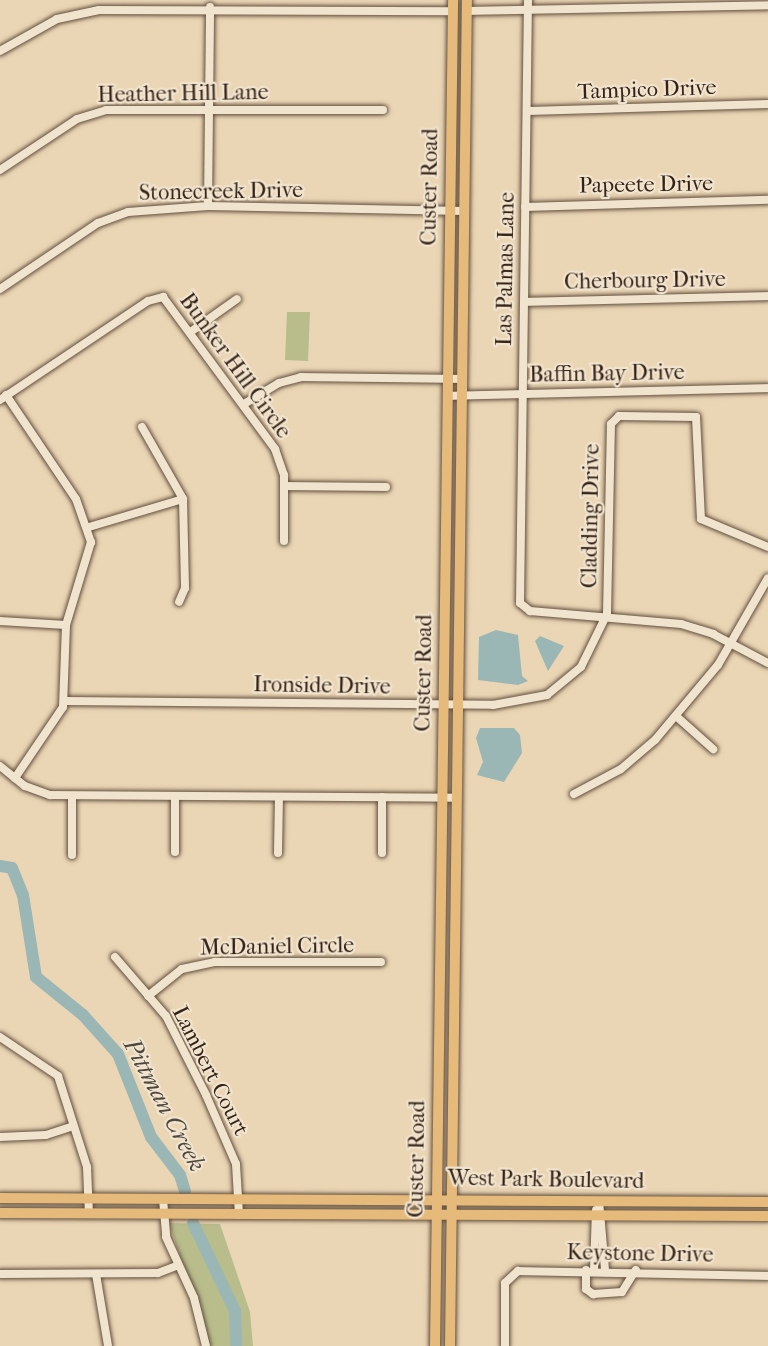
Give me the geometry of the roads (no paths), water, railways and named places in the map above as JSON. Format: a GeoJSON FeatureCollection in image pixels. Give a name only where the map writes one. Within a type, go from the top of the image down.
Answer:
{"type":"FeatureCollection","features":[{"type":"Feature","properties":{"kind":"main road"},"geometry":{"type":"LineString","coordinates":[[453,6],[467,6]]}},
{"type":"Feature","properties":{"kind":"main road","name":"Custer Road"},"geometry":{"type":"LineString","coordinates":[[435,1346],[453,6]]}},
{"type":"Feature","properties":{"kind":"main road","name":"Custer Road"},"geometry":{"type":"LineString","coordinates":[[450,1346],[467,6]]}},
{"type":"Feature","properties":{"kind":"main road","name":"West Park Boulevard"},"geometry":{"type":"LineString","coordinates":[[0,1198],[451,1198],[768,1202]]}},
{"type":"Feature","properties":{"kind":"main road"},"geometry":{"type":"LineString","coordinates":[[314,1199],[314,1215]]}},
{"type":"Feature","properties":{"kind":"main road"},"geometry":{"type":"LineString","coordinates":[[752,1202],[752,1216]]}},
{"type":"Feature","properties":{"kind":"main road","name":"West Park Boulevard"},"geometry":{"type":"LineString","coordinates":[[0,1213],[768,1216]]}},
{"type":"Feature","properties":{"kind":"street","name":"Las Palmas Lane"},"geometry":{"type":"LineString","coordinates":[[528,0],[519,597],[523,609],[607,614]]}},
{"type":"Feature","properties":{"kind":"street"},"geometry":{"type":"LineString","coordinates":[[467,6],[528,11],[768,5]]}},
{"type":"Feature","properties":{"kind":"street"},"geometry":{"type":"LineString","coordinates":[[0,51],[37,28],[78,13],[210,7],[453,6]]}},
{"type":"Feature","properties":{"kind":"street"},"geometry":{"type":"LineString","coordinates":[[208,206],[210,7]]}},
{"type":"Feature","properties":{"kind":"street","name":"Tampico Drive"},"geometry":{"type":"LineString","coordinates":[[528,111],[768,104]]}},
{"type":"Feature","properties":{"kind":"street","name":"Heather Hill Lane"},"geometry":{"type":"LineString","coordinates":[[0,170],[92,112],[383,110]]}},
{"type":"Feature","properties":{"kind":"street","name":"Papeete Drive"},"geometry":{"type":"LineString","coordinates":[[525,207],[768,200]]}},
{"type":"Feature","properties":{"kind":"street","name":"Stonecreek Drive"},"geometry":{"type":"LineString","coordinates":[[0,289],[110,217],[149,208],[208,206],[464,211]]}},
{"type":"Feature","properties":{"kind":"street","name":"Cherbourg Drive"},"geometry":{"type":"LineString","coordinates":[[524,302],[768,296]]}},
{"type":"Feature","properties":{"kind":"street","name":"Bunker Hill Circle"},"geometry":{"type":"LineString","coordinates":[[3,398],[148,301],[163,297],[171,302],[275,449],[284,486],[284,541]]}},
{"type":"Feature","properties":{"kind":"street"},"geometry":{"type":"LineString","coordinates":[[192,331],[237,299]]}},
{"type":"Feature","properties":{"kind":"street"},"geometry":{"type":"LineString","coordinates":[[244,404],[270,387],[301,377],[462,380]]}},
{"type":"Feature","properties":{"kind":"street","name":"Baffin Bay Drive"},"geometry":{"type":"LineString","coordinates":[[447,396],[768,388]]}},
{"type":"Feature","properties":{"kind":"street"},"geometry":{"type":"LineString","coordinates":[[3,398],[76,499],[89,527],[88,566],[66,625],[64,701],[51,731],[15,778]]}},
{"type":"Feature","properties":{"kind":"street","name":"Cladding Drive"},"geometry":{"type":"LineString","coordinates":[[607,614],[613,419],[696,417],[702,521],[768,547]]}},
{"type":"Feature","properties":{"kind":"street"},"geometry":{"type":"LineString","coordinates":[[142,427],[183,499],[185,588],[179,602]]}},
{"type":"Feature","properties":{"kind":"street"},"geometry":{"type":"LineString","coordinates":[[284,486],[386,487]]}},
{"type":"Feature","properties":{"kind":"street"},"geometry":{"type":"LineString","coordinates":[[89,527],[183,499]]}},
{"type":"Feature","properties":{"kind":"street"},"geometry":{"type":"LineString","coordinates":[[574,794],[621,769],[676,716],[731,643],[768,578]]}},
{"type":"Feature","properties":{"kind":"street"},"geometry":{"type":"LineString","coordinates":[[607,614],[681,624],[731,643],[768,663]]}},
{"type":"Feature","properties":{"kind":"street","name":"Ironside Drive"},"geometry":{"type":"LineString","coordinates":[[64,701],[509,705],[558,688],[590,654],[607,614]]}},
{"type":"Feature","properties":{"kind":"street"},"geometry":{"type":"LineString","coordinates":[[0,621],[66,625]]}},
{"type":"Feature","properties":{"kind":"street"},"geometry":{"type":"LineString","coordinates":[[676,716],[713,749]]}},
{"type":"Feature","properties":{"kind":"street"},"geometry":{"type":"LineString","coordinates":[[0,766],[37,792],[72,796],[457,798]]}},
{"type":"Feature","properties":{"kind":"street"},"geometry":{"type":"LineString","coordinates":[[72,796],[72,855]]}},
{"type":"Feature","properties":{"kind":"street"},"geometry":{"type":"LineString","coordinates":[[175,796],[175,852]]}},
{"type":"Feature","properties":{"kind":"street"},"geometry":{"type":"LineString","coordinates":[[278,853],[279,797]]}},
{"type":"Feature","properties":{"kind":"street"},"geometry":{"type":"LineString","coordinates":[[382,797],[382,853]]}},
{"type":"Feature","properties":{"kind":"street","name":"Lambert Court"},"geometry":{"type":"LineString","coordinates":[[115,957],[148,996],[175,1034],[229,1145],[239,1199],[239,1215]]}},
{"type":"Feature","properties":{"kind":"street","name":"McDaniel Circle"},"geometry":{"type":"LineString","coordinates":[[148,996],[182,969],[215,962],[381,962]]}},
{"type":"Feature","properties":{"kind":"street"},"geometry":{"type":"LineString","coordinates":[[0,1037],[58,1076],[87,1167],[89,1214]]}},
{"type":"Feature","properties":{"kind":"street"},"geometry":{"type":"LineString","coordinates":[[0,1137],[46,1135],[74,1126]]}},
{"type":"Feature","properties":{"kind":"street"},"geometry":{"type":"LineString","coordinates":[[163,1199],[163,1214],[206,1346]]}},
{"type":"Feature","properties":{"kind":"street"},"geometry":{"type":"LineString","coordinates":[[599,1201],[605,1270]]}},
{"type":"Feature","properties":{"kind":"street"},"geometry":{"type":"LineString","coordinates":[[600,1216],[586,1288],[593,1294],[622,1292],[636,1270]]}},
{"type":"Feature","properties":{"kind":"street"},"geometry":{"type":"LineString","coordinates":[[0,1274],[158,1273],[179,1265]]}},
{"type":"Feature","properties":{"kind":"street","name":"Keystone Drive"},"geometry":{"type":"LineString","coordinates":[[505,1346],[505,1282],[511,1274],[636,1270],[768,1276]]}},
{"type":"Feature","properties":{"kind":"street"},"geometry":{"type":"LineString","coordinates":[[96,1274],[108,1346]]}},
{"type":"Feature","properties":{"kind":"water"},"geometry":{"type":"Polygon","coordinates":[[[496,630],[518,635],[522,676],[528,681],[518,685],[478,680],[479,637],[496,630]]]}},
{"type":"Feature","properties":{"kind":"water"},"geometry":{"type":"Polygon","coordinates":[[[540,636],[564,646],[548,671],[535,641],[540,636]]]}},
{"type":"Feature","properties":{"kind":"water"},"geometry":{"type":"Polygon","coordinates":[[[480,728],[514,728],[520,735],[522,753],[504,782],[477,775],[483,762],[476,738],[480,728]]]}},
{"type":"Feature","properties":{"kind":"waterway","name":"Pittman Creek"},"geometry":{"type":"LineString","coordinates":[[0,866],[12,868],[23,895],[36,977],[83,1015],[118,1054],[151,1137],[180,1175],[185,1191]]}},
{"type":"Feature","properties":{"kind":"waterway","name":"Pittman Creek"},"geometry":{"type":"LineString","coordinates":[[193,1223],[235,1311],[236,1346]]}}]}
